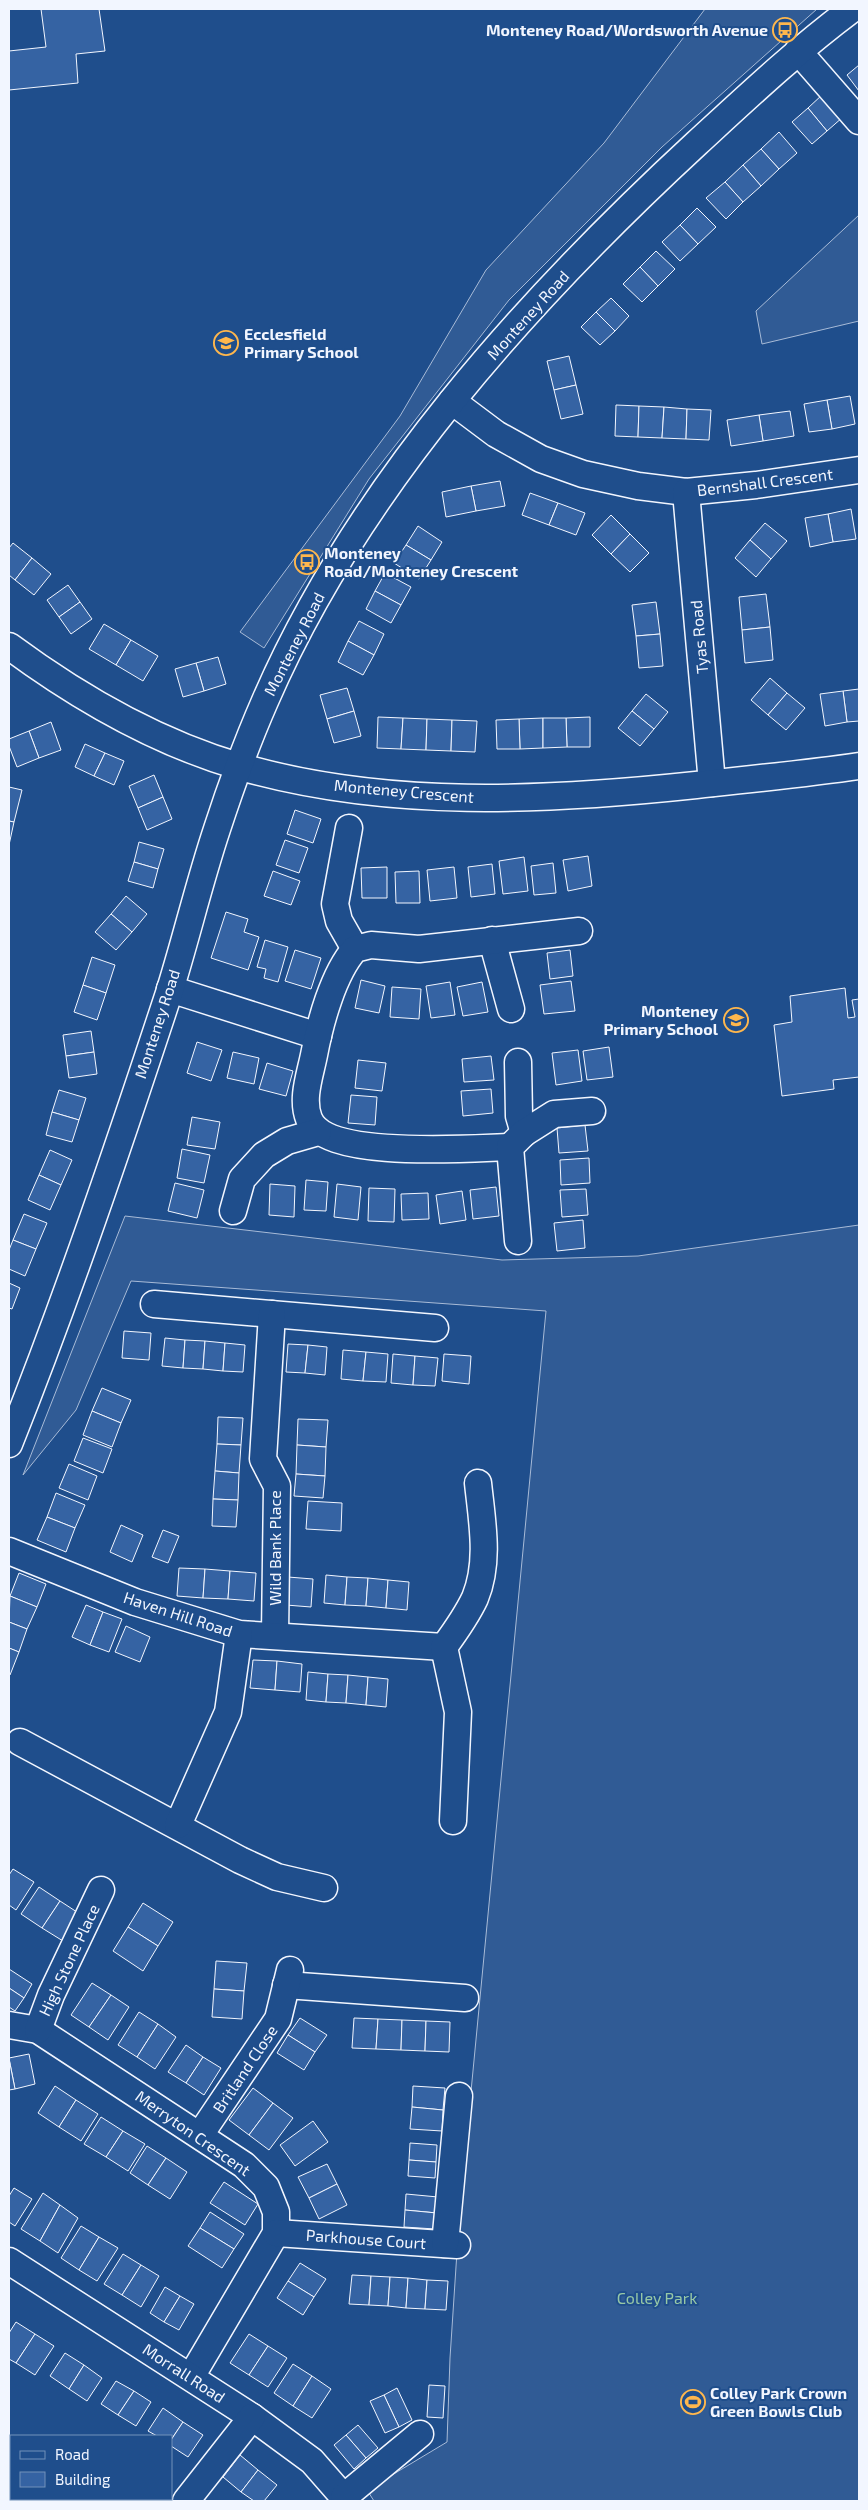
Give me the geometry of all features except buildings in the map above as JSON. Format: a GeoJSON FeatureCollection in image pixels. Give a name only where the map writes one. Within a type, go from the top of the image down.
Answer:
{"type":"FeatureCollection","features":[{"type":"Feature","properties":{"kind":"street","name":"Monteney Road"},"geometry":{"type":"LineString","coordinates":[[9,1444],[61,1312],[170,989],[218,826],[270,692],[302,623],[330,574],[397,472],[452,401],[574,265],[648,189],[798,51],[852,9]]}},
{"type":"Feature","properties":{"kind":"street"},"geometry":{"type":"LineString","coordinates":[[798,51],[859,120]]}},
{"type":"Feature","properties":{"kind":"street","name":"Bernshall Crescent"},"geometry":{"type":"LineString","coordinates":[[452,401],[496,434],[541,459],[583,474],[638,486],[686,492],[756,485],[859,470]]}},
{"type":"Feature","properties":{"kind":"street","name":"Tyas Road"},"geometry":{"type":"LineString","coordinates":[[686,492],[712,783]]}},
{"type":"Feature","properties":{"kind":"street","name":"Monteney Crescent"},"geometry":{"type":"LineString","coordinates":[[9,646],[36,667],[166,740],[240,767],[298,781],[443,798],[531,798],[793,776],[859,766]]}},
{"type":"Feature","properties":{"kind":"street"},"geometry":{"type":"LineString","coordinates":[[349,828],[335,904],[339,921],[354,949]]}},
{"type":"Feature","properties":{"kind":"street"},"geometry":{"type":"LineString","coordinates":[[579,931],[420,949],[371,946],[354,949],[340,971],[318,1036],[305,1102],[309,1120],[318,1132],[333,1140],[411,1150],[517,1140],[554,1114],[592,1111]]}},
{"type":"Feature","properties":{"kind":"street"},"geometry":{"type":"LineString","coordinates":[[492,940],[511,1009]]}},
{"type":"Feature","properties":{"kind":"street"},"geometry":{"type":"LineString","coordinates":[[170,989],[318,1036]]}},
{"type":"Feature","properties":{"kind":"street"},"geometry":{"type":"LineString","coordinates":[[518,1062],[518,1241]]}},
{"type":"Feature","properties":{"kind":"street"},"geometry":{"type":"LineString","coordinates":[[233,1211],[242,1180],[264,1155],[287,1142],[318,1132]]}},
{"type":"Feature","properties":{"kind":"street"},"geometry":{"type":"LineString","coordinates":[[154,1304],[435,1328]]}},
{"type":"Feature","properties":{"kind":"street","name":"Wild Bank Place"},"geometry":{"type":"LineString","coordinates":[[272,1314],[263,1459],[277,1486],[275,1635]]}},
{"type":"Feature","properties":{"kind":"street"},"geometry":{"type":"LineString","coordinates":[[453,1822],[458,1712],[444,1647],[474,1598],[483,1569],[483,1529],[478,1484]]}},
{"type":"Feature","properties":{"kind":"street","name":"Haven Hill Road"},"geometry":{"type":"LineString","coordinates":[[9,1551],[135,1602],[239,1634],[444,1647]]}},
{"type":"Feature","properties":{"kind":"street"},"geometry":{"type":"LineString","coordinates":[[178,1825],[228,1712],[239,1634]]}},
{"type":"Feature","properties":{"kind":"street"},"geometry":{"type":"LineString","coordinates":[[20,1742],[178,1825],[204,1843],[277,1878],[324,1888]]}},
{"type":"Feature","properties":{"kind":"street","name":"High Stone Place"},"geometry":{"type":"LineString","coordinates":[[38,2030],[51,1996],[101,1890]]}},
{"type":"Feature","properties":{"kind":"street","name":"Britland Close"},"geometry":{"type":"LineString","coordinates":[[200,2135],[278,2019],[288,1978],[465,1998]]}},
{"type":"Feature","properties":{"kind":"street","name":"Merryton Crescent"},"geometry":{"type":"LineString","coordinates":[[9,2025],[38,2030],[244,2165],[266,2187],[276,2212],[276,2233]]}},
{"type":"Feature","properties":{"kind":"street","name":"Parkhouse Court"},"geometry":{"type":"LineString","coordinates":[[276,2233],[451,2244],[459,2096]]}},
{"type":"Feature","properties":{"kind":"street"},"geometry":{"type":"LineString","coordinates":[[191,2377],[276,2233]]}},
{"type":"Feature","properties":{"kind":"street","name":"Morrall Road"},"geometry":{"type":"LineString","coordinates":[[9,2261],[252,2417],[312,2462],[346,2499]]}},
{"type":"Feature","properties":{"kind":"street"},"geometry":{"type":"LineString","coordinates":[[186,2501],[252,2417]]}},
{"type":"Feature","properties":{"kind":"street"},"geometry":{"type":"LineString","coordinates":[[346,2499],[420,2434]]}},
{"type":"Feature","properties":{"kind":"shaded area"},"geometry":{"type":"Polygon","coordinates":[[[705,9],[817,9],[662,147],[509,300],[369,479],[264,648],[240,632],[400,416],[486,270],[604,143],[705,9]]]}},
{"type":"Feature","properties":{"kind":"shaded area"},"geometry":{"type":"Polygon","coordinates":[[[859,215],[859,321],[762,344],[756,311],[859,215]]]}},
{"type":"Feature","properties":{"kind":"shaded area","name":"Colley Park"},"geometry":{"type":"Polygon","coordinates":[[[125,1216],[502,1260],[638,1256],[859,1225],[859,2501],[374,2501],[367,2490],[447,2442],[450,2358],[460,2206],[546,1311],[131,1281],[76,1410],[23,1475],[125,1216]]]}},
{"type":"Feature","properties":{"kind":"place","name":"Monteney Road/Wordsworth Avenue"},"geometry":{"type":"Point","coordinates":[785,30]}},
{"type":"Feature","properties":{"kind":"place","name":"Ecclesfield Primary School"},"geometry":{"type":"Point","coordinates":[226,343]}},
{"type":"Feature","properties":{"kind":"place","name":"Monteney Road/Monteney Crescent"},"geometry":{"type":"Point","coordinates":[307,562]}},
{"type":"Feature","properties":{"kind":"place","name":"Monteney Primary School"},"geometry":{"type":"Point","coordinates":[736,1020]}},
{"type":"Feature","properties":{"kind":"place","name":"Colley Park Crown Green Bowls Club"},"geometry":{"type":"Point","coordinates":[693,2402]}}]}
